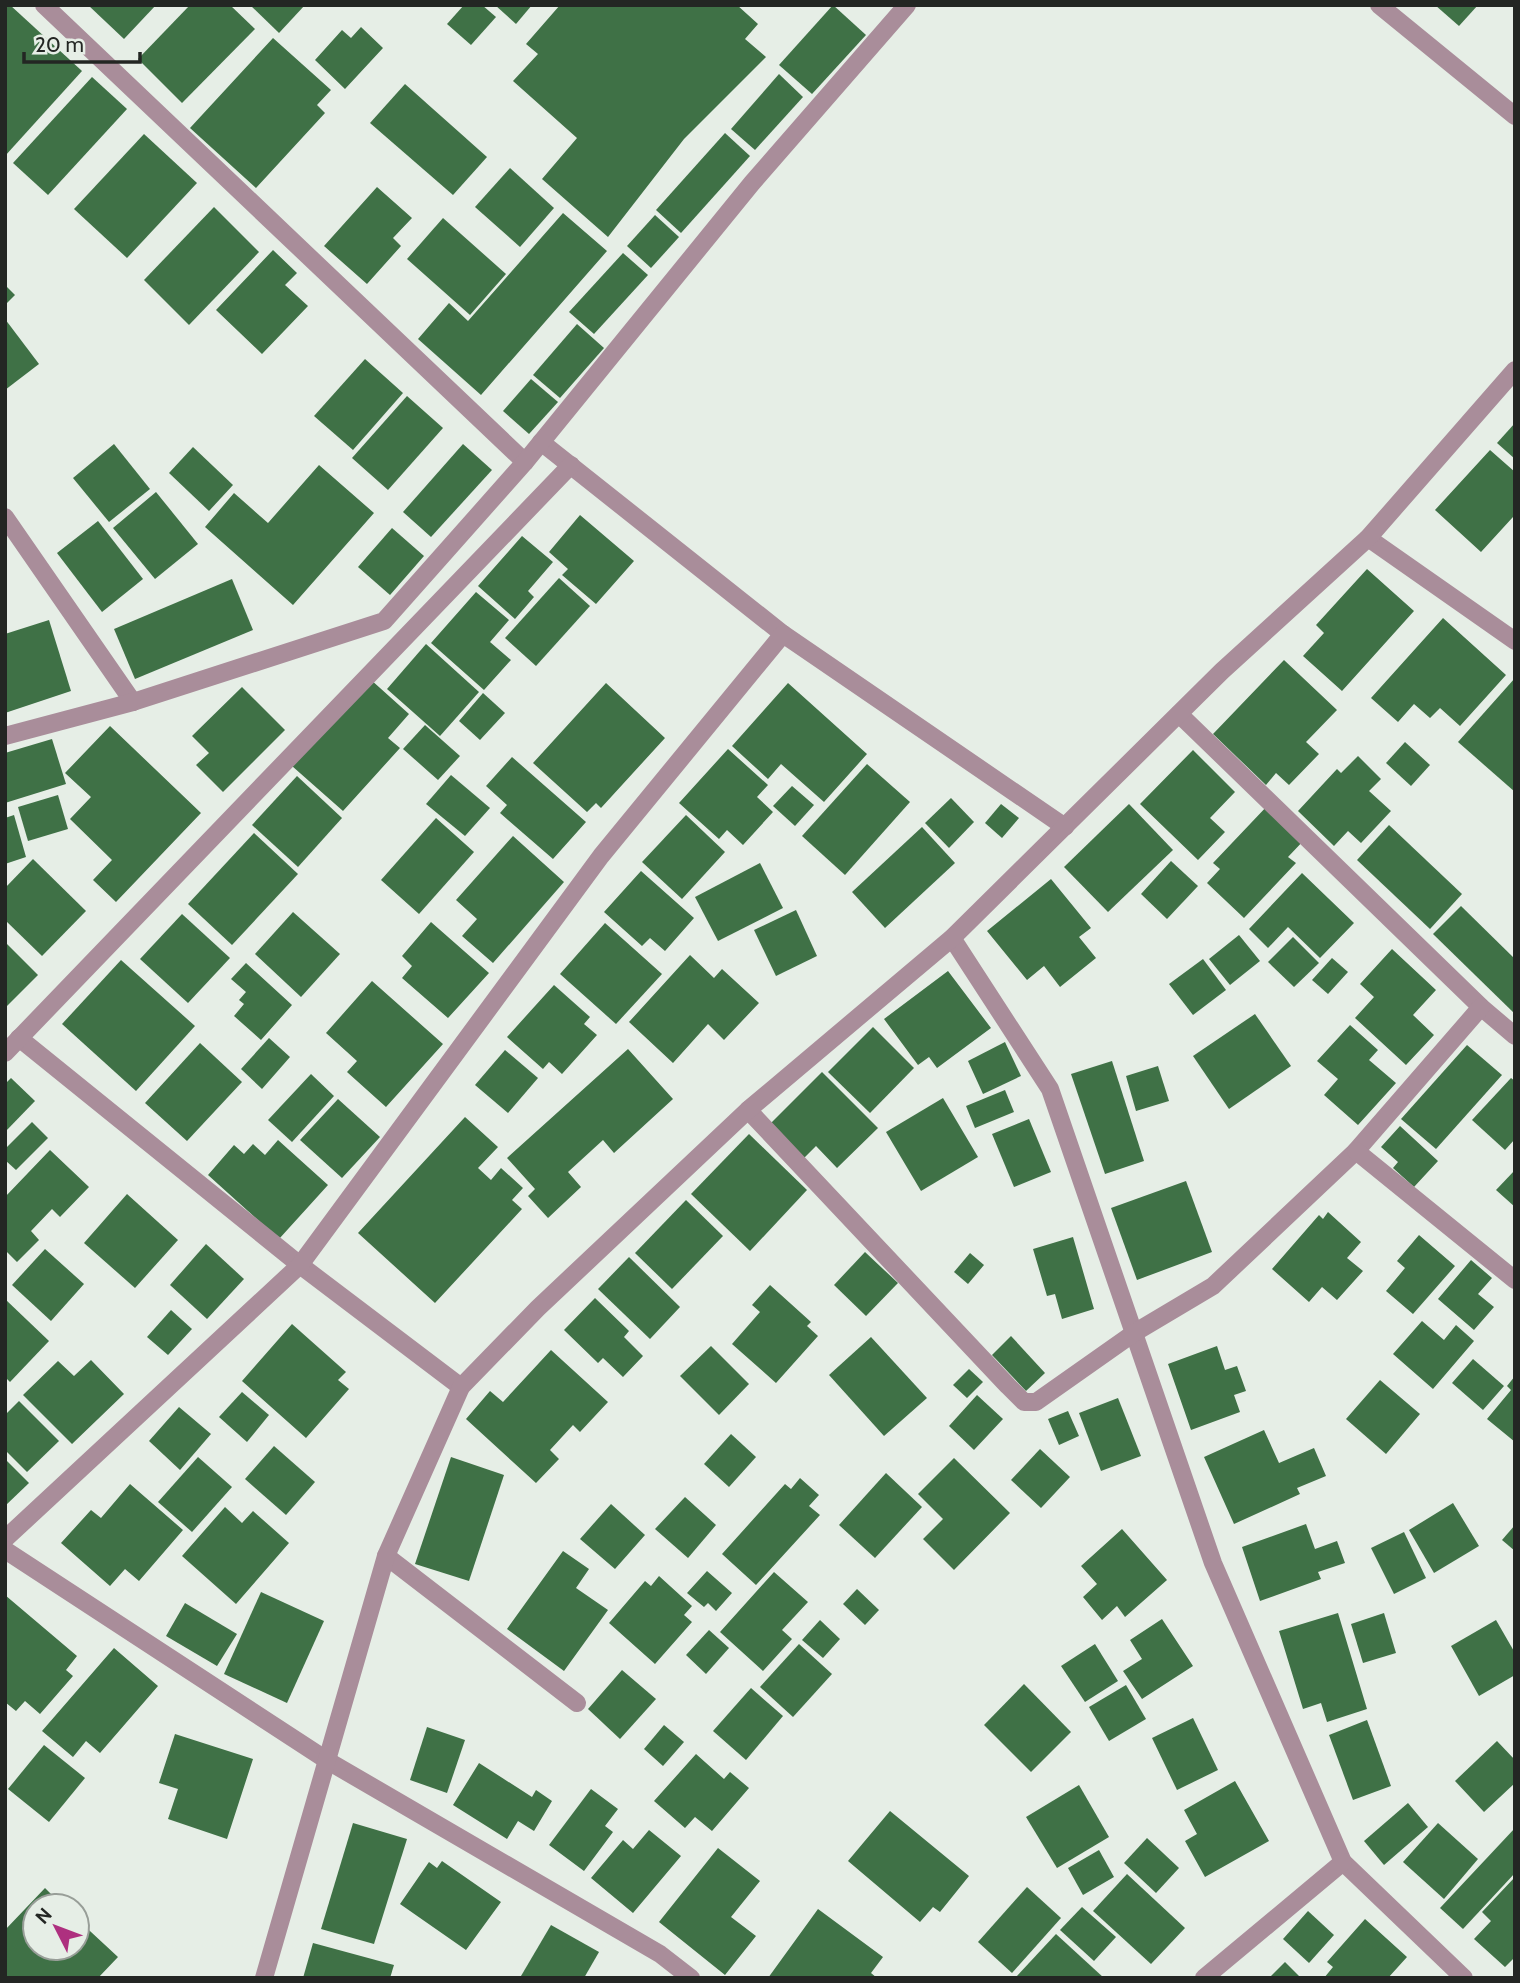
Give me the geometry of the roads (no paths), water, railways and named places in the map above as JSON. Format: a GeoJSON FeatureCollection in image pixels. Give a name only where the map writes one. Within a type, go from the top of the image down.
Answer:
{"type":"FeatureCollection","features":[{"type":"Feature","properties":{"kind":"street"},"geometry":{"type":"LineString","coordinates":[[44,5],[525,462]]}},
{"type":"Feature","properties":{"kind":"street"},"geometry":{"type":"LineString","coordinates":[[5,736],[133,702],[384,621],[525,462],[752,183],[907,5]]}},
{"type":"Feature","properties":{"kind":"street"},"geometry":{"type":"LineString","coordinates":[[1378,5],[1515,116]]}},
{"type":"Feature","properties":{"kind":"street"},"geometry":{"type":"LineString","coordinates":[[264,1978],[386,1556],[461,1387],[538,1308],[748,1110],[952,938],[1222,671],[1368,538],[1515,370]]}},
{"type":"Feature","properties":{"kind":"street"},"geometry":{"type":"LineString","coordinates":[[541,442],[783,634],[1065,827]]}},
{"type":"Feature","properties":{"kind":"street"},"geometry":{"type":"LineString","coordinates":[[5,1054],[571,466]]}},
{"type":"Feature","properties":{"kind":"street"},"geometry":{"type":"LineString","coordinates":[[5,517],[133,702]]}},
{"type":"Feature","properties":{"kind":"street"},"geometry":{"type":"LineString","coordinates":[[1368,538],[1515,641]]}},
{"type":"Feature","properties":{"kind":"street"},"geometry":{"type":"LineString","coordinates":[[5,1539],[300,1265],[601,856],[783,634]]}},
{"type":"Feature","properties":{"kind":"street"},"geometry":{"type":"LineString","coordinates":[[1179,714],[1481,1007],[1515,1036]]}},
{"type":"Feature","properties":{"kind":"street"},"geometry":{"type":"LineString","coordinates":[[952,938],[1050,1088],[1213,1563],[1343,1862],[1464,1978]]}},
{"type":"Feature","properties":{"kind":"street"},"geometry":{"type":"LineString","coordinates":[[748,1110],[1024,1402],[1036,1402],[1133,1333],[1213,1286],[1356,1151],[1481,1007]]}},
{"type":"Feature","properties":{"kind":"street"},"geometry":{"type":"LineString","coordinates":[[19,1038],[300,1265],[461,1387]]}},
{"type":"Feature","properties":{"kind":"street"},"geometry":{"type":"LineString","coordinates":[[1356,1151],[1515,1280]]}},
{"type":"Feature","properties":{"kind":"street"},"geometry":{"type":"LineString","coordinates":[[5,1550],[328,1761],[660,1954],[691,1978]]}},
{"type":"Feature","properties":{"kind":"street"},"geometry":{"type":"LineString","coordinates":[[386,1556],[578,1703]]}},
{"type":"Feature","properties":{"kind":"street"},"geometry":{"type":"LineString","coordinates":[[1204,1978],[1343,1862]]}}]}
